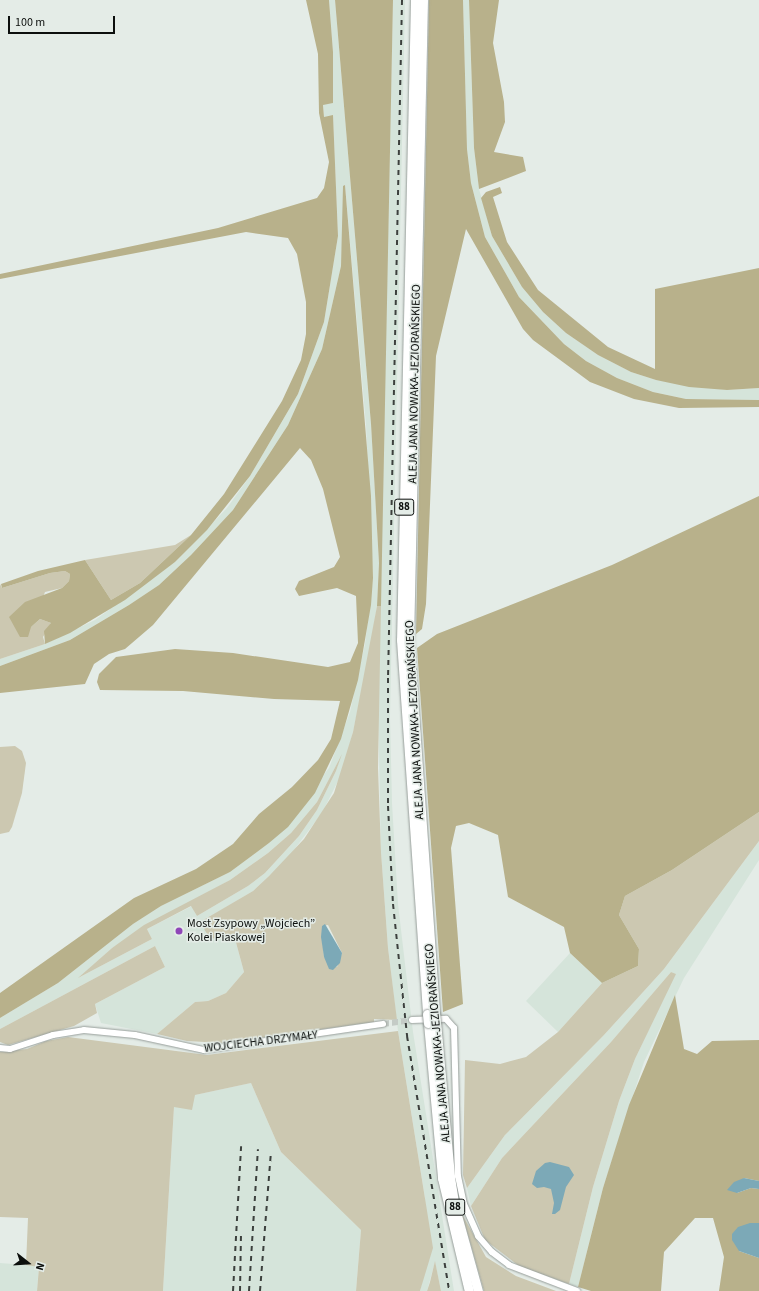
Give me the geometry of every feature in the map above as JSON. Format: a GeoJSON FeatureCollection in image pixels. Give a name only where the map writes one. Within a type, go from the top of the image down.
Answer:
{"type":"FeatureCollection","features":[{"type":"Feature","properties":{"kind":"main road","name":"ALEJA JANA NOWAKA-JEZIORAŃSKIEGO"},"geometry":{"type":"LineString","coordinates":[[415,0],[401,640],[432,1018],[450,1177],[455,1208],[478,1291]]}},
{"type":"Feature","properties":{"kind":"main road","name":"ALEJA JANA NOWAKA-JEZIORAŃSKIEGO"},"geometry":{"type":"LineString","coordinates":[[423,0],[409,640],[442,1171],[448,1211],[469,1291]]}},
{"type":"Feature","properties":{"kind":"street"},"geometry":{"type":"LineString","coordinates":[[412,1020],[446,1019],[454,1028],[458,1176],[464,1204],[478,1236],[492,1252],[516,1269],[577,1291]]}},
{"type":"Feature","properties":{"kind":"street","name":"WOJCIECHA DRZYMAŁY"},"geometry":{"type":"LineString","coordinates":[[0,1048],[10,1049],[53,1035],[84,1030],[135,1035],[204,1050],[383,1024]]}},
{"type":"Feature","properties":{"kind":"shaded area"},"geometry":{"type":"Polygon","coordinates":[[[306,0],[329,0],[333,52],[333,103],[323,105],[324,117],[333,115],[338,236],[324,322],[298,394],[250,476],[207,530],[175,562],[125,600],[70,633],[45,644],[44,631],[51,623],[40,619],[31,627],[28,637],[20,637],[9,617],[25,602],[62,588],[69,581],[70,574],[65,571],[50,573],[2,588],[1,584],[38,571],[85,560],[111,600],[140,583],[191,535],[224,494],[282,401],[301,360],[306,334],[306,302],[297,254],[288,238],[246,232],[0,279],[0,274],[218,228],[317,198],[324,188],[329,162],[319,113],[318,54],[306,0]]]}},
{"type":"Feature","properties":{"kind":"shaded area"},"geometry":{"type":"Polygon","coordinates":[[[329,0],[335,0],[371,424],[379,563],[377,606],[371,645],[353,732],[342,773],[322,813],[287,859],[253,891],[201,922],[210,939],[234,935],[244,972],[226,993],[208,1001],[195,1002],[157,1034],[101,1023],[95,1004],[165,967],[155,946],[0,1029],[0,1018],[58,983],[133,924],[161,906],[230,872],[269,843],[329,768],[350,712],[365,644],[373,578],[366,425],[345,185],[341,266],[322,349],[288,425],[233,510],[191,555],[159,585],[129,605],[70,640],[0,666],[0,659],[45,644],[95,620],[175,562],[227,508],[250,476],[298,394],[324,322],[338,236],[333,116],[324,117],[323,104],[333,103],[333,52],[329,0]],[[340,758],[317,802],[291,833],[268,853],[230,880],[112,948],[80,977],[152,939],[147,929],[192,906],[197,916],[248,886],[265,873],[299,836],[317,810],[336,771],[340,758]]]}},
{"type":"Feature","properties":{"kind":"shaded area"},"geometry":{"type":"Polygon","coordinates":[[[335,0],[393,0],[381,606],[377,606],[379,563],[371,424],[335,0]]]}},
{"type":"Feature","properties":{"kind":"shaded area"},"geometry":{"type":"Polygon","coordinates":[[[393,0],[405,0],[390,717],[392,803],[398,904],[413,1032],[454,1291],[441,1291],[435,1262],[427,1291],[420,1291],[423,1279],[425,1198],[398,1031],[388,948],[381,852],[378,705],[393,0]]]}},
{"type":"Feature","properties":{"kind":"shaded area"},"geometry":{"type":"Polygon","coordinates":[[[429,0],[463,0],[467,149],[471,183],[485,237],[519,297],[564,344],[586,361],[617,378],[653,392],[686,399],[759,400],[759,407],[679,408],[634,399],[590,382],[533,340],[523,329],[466,229],[436,356],[426,604],[422,629],[416,634],[429,0]]]}},
{"type":"Feature","properties":{"kind":"shaded area"},"geometry":{"type":"Polygon","coordinates":[[[463,0],[469,0],[474,148],[479,189],[492,236],[522,287],[543,312],[566,333],[598,355],[631,372],[656,380],[727,390],[759,388],[759,400],[686,399],[653,392],[617,378],[586,361],[564,344],[519,297],[485,237],[471,183],[467,149],[463,0]]]}},
{"type":"Feature","properties":{"kind":"shaded area"},"geometry":{"type":"Polygon","coordinates":[[[469,0],[499,0],[493,43],[504,102],[505,122],[494,152],[523,157],[526,171],[479,189],[474,148],[469,0]]]}},
{"type":"Feature","properties":{"kind":"shaded area"},"geometry":{"type":"Polygon","coordinates":[[[345,185],[371,496],[373,578],[371,605],[358,680],[341,739],[315,793],[288,827],[269,843],[230,872],[161,906],[133,924],[58,983],[0,1018],[0,993],[134,898],[196,869],[233,844],[259,814],[292,787],[318,760],[331,739],[340,701],[274,699],[183,691],[100,690],[97,682],[99,674],[116,657],[175,649],[233,653],[328,667],[350,662],[358,643],[356,596],[337,588],[299,596],[295,589],[299,581],[334,567],[340,557],[323,489],[311,460],[300,448],[153,625],[125,649],[109,654],[94,664],[85,684],[0,693],[0,666],[70,640],[129,605],[159,585],[191,555],[233,510],[288,425],[322,349],[341,266],[343,186],[345,185]]]}},
{"type":"Feature","properties":{"kind":"shaded area"},"geometry":{"type":"Polygon","coordinates":[[[500,187],[502,193],[493,197],[507,242],[538,290],[608,347],[655,369],[655,289],[759,268],[759,388],[727,390],[689,387],[656,380],[631,372],[598,355],[566,333],[543,312],[522,287],[492,236],[481,198],[486,192],[500,187]]]}},
{"type":"Feature","properties":{"kind":"shaded area"},"geometry":{"type":"Polygon","coordinates":[[[759,496],[759,812],[672,870],[625,896],[619,915],[639,949],[638,966],[602,983],[570,953],[564,927],[508,897],[498,835],[469,823],[456,826],[451,848],[463,1004],[443,1012],[417,648],[437,634],[612,565],[759,496]]]}},
{"type":"Feature","properties":{"kind":"shaded area"},"geometry":{"type":"Polygon","coordinates":[[[191,535],[140,583],[111,600],[85,560],[175,545],[191,535]]]}},
{"type":"Feature","properties":{"kind":"shaded area"},"geometry":{"type":"Polygon","coordinates":[[[65,571],[70,574],[69,581],[62,588],[45,592],[31,627],[40,619],[51,623],[43,637],[45,644],[0,659],[0,584],[2,588],[50,573],[65,571]]]}},
{"type":"Feature","properties":{"kind":"shaded area"},"geometry":{"type":"Polygon","coordinates":[[[377,606],[381,606],[378,768],[381,852],[388,948],[397,1020],[374,1019],[374,1022],[223,1043],[187,1041],[157,1034],[195,1002],[208,1001],[226,993],[244,972],[234,935],[210,939],[200,922],[253,891],[304,839],[334,793],[353,732],[377,606]],[[328,925],[322,926],[324,957],[337,967],[342,953],[328,925]]]}},
{"type":"Feature","properties":{"kind":"shaded area"},"geometry":{"type":"Polygon","coordinates":[[[15,746],[22,751],[26,763],[22,793],[12,827],[9,832],[0,834],[0,747],[15,746]]]}},
{"type":"Feature","properties":{"kind":"shaded area"},"geometry":{"type":"Polygon","coordinates":[[[342,754],[336,771],[317,810],[299,836],[265,873],[248,886],[197,916],[191,906],[147,929],[152,939],[78,978],[112,948],[144,925],[230,880],[268,853],[291,833],[317,802],[342,754]]]}},
{"type":"Feature","properties":{"kind":"shaded area"},"geometry":{"type":"Polygon","coordinates":[[[759,812],[759,841],[664,969],[604,1035],[505,1135],[467,1188],[463,1175],[465,1060],[500,1064],[526,1057],[558,1032],[602,983],[638,966],[639,949],[619,915],[625,896],[672,870],[759,812]]]}},
{"type":"Feature","properties":{"kind":"shaded area"},"geometry":{"type":"Polygon","coordinates":[[[759,841],[759,860],[684,978],[644,1062],[603,1188],[578,1287],[569,1284],[593,1187],[619,1101],[635,1059],[675,974],[671,972],[611,1042],[502,1158],[471,1206],[467,1188],[505,1135],[604,1035],[664,969],[759,841]]]}},
{"type":"Feature","properties":{"kind":"shaded area"},"geometry":{"type":"Polygon","coordinates":[[[155,946],[165,967],[95,1004],[97,1013],[74,1026],[8,1045],[0,1042],[0,1029],[155,946]]]}},
{"type":"Feature","properties":{"kind":"shaded area"},"geometry":{"type":"Polygon","coordinates":[[[570,953],[602,983],[558,1032],[526,1001],[570,953]]]}},
{"type":"Feature","properties":{"kind":"shaded area"},"geometry":{"type":"Polygon","coordinates":[[[671,972],[676,974],[635,1059],[619,1101],[593,1187],[569,1284],[519,1266],[485,1240],[471,1206],[502,1158],[611,1042],[671,972]]]}},
{"type":"Feature","properties":{"kind":"shaded area"},"geometry":{"type":"Polygon","coordinates":[[[675,995],[684,1049],[697,1054],[712,1041],[759,1040],[759,1181],[744,1178],[737,1193],[751,1188],[759,1189],[759,1223],[739,1251],[759,1258],[759,1291],[719,1291],[724,1257],[713,1218],[695,1218],[664,1252],[661,1291],[591,1291],[578,1287],[603,1188],[629,1105],[675,995]]]}},
{"type":"Feature","properties":{"kind":"shaded area"},"geometry":{"type":"Polygon","coordinates":[[[398,1031],[433,1248],[420,1291],[356,1291],[361,1230],[281,1152],[251,1083],[195,1095],[192,1110],[174,1107],[163,1291],[37,1291],[39,1267],[26,1265],[28,1218],[0,1217],[0,1052],[27,1049],[46,1041],[68,1037],[207,1055],[398,1031]]]}},
{"type":"Feature","properties":{"kind":"shaded area"},"geometry":{"type":"Polygon","coordinates":[[[251,1083],[281,1152],[361,1230],[356,1291],[163,1291],[174,1107],[195,1095],[251,1083]]]}},
{"type":"Feature","properties":{"kind":"shaded area"},"geometry":{"type":"Polygon","coordinates":[[[462,1214],[486,1257],[516,1276],[556,1291],[484,1291],[462,1214]]]}},
{"type":"Feature","properties":{"kind":"shaded area"},"geometry":{"type":"Polygon","coordinates":[[[435,1261],[441,1291],[427,1291],[430,1282],[435,1261]]]}},
{"type":"Feature","properties":{"kind":"shaded area"},"geometry":{"type":"Polygon","coordinates":[[[0,1263],[39,1266],[37,1291],[0,1291],[0,1263]]]}},
{"type":"Feature","properties":{"kind":"water"},"geometry":{"type":"Polygon","coordinates":[[[325,924],[342,953],[340,963],[333,970],[329,969],[324,957],[321,937],[322,926],[325,924]]]}},
{"type":"Feature","properties":{"kind":"water"},"geometry":{"type":"Polygon","coordinates":[[[550,1162],[569,1167],[574,1175],[566,1187],[560,1210],[555,1214],[552,1214],[554,1203],[551,1189],[544,1187],[537,1188],[532,1184],[536,1171],[545,1163],[550,1162]]]}},
{"type":"Feature","properties":{"kind":"water"},"geometry":{"type":"Polygon","coordinates":[[[744,1178],[759,1181],[759,1189],[751,1188],[737,1193],[727,1190],[734,1182],[744,1178]]]}},
{"type":"Feature","properties":{"kind":"water"},"geometry":{"type":"Polygon","coordinates":[[[750,1223],[759,1223],[759,1258],[739,1251],[732,1240],[732,1234],[738,1227],[750,1223]]]}},
{"type":"Feature","properties":{"kind":"tunnel"},"geometry":{"type":"LineString","coordinates":[[383,1024],[412,1020]]}},
{"type":"Feature","properties":{"kind":"railway"},"geometry":{"type":"LineString","coordinates":[[402,0],[388,678],[388,806],[393,904],[407,1036],[449,1291]]}},
{"type":"Feature","properties":{"kind":"railway"},"geometry":{"type":"LineString","coordinates":[[233,1291],[241,1146]]}},
{"type":"Feature","properties":{"kind":"railway"},"geometry":{"type":"LineString","coordinates":[[249,1291],[258,1149]]}},
{"type":"Feature","properties":{"kind":"railway"},"geometry":{"type":"LineString","coordinates":[[260,1291],[271,1152]]}},
{"type":"Feature","properties":{"kind":"railway"},"geometry":{"type":"LineString","coordinates":[[240,1291],[241,1235]]}},
{"type":"Feature","properties":{"kind":"place","name":"Most Zsypowy „Wojciech” Kolei Piaskowej"},"geometry":{"type":"Point","coordinates":[179,931]}}]}
